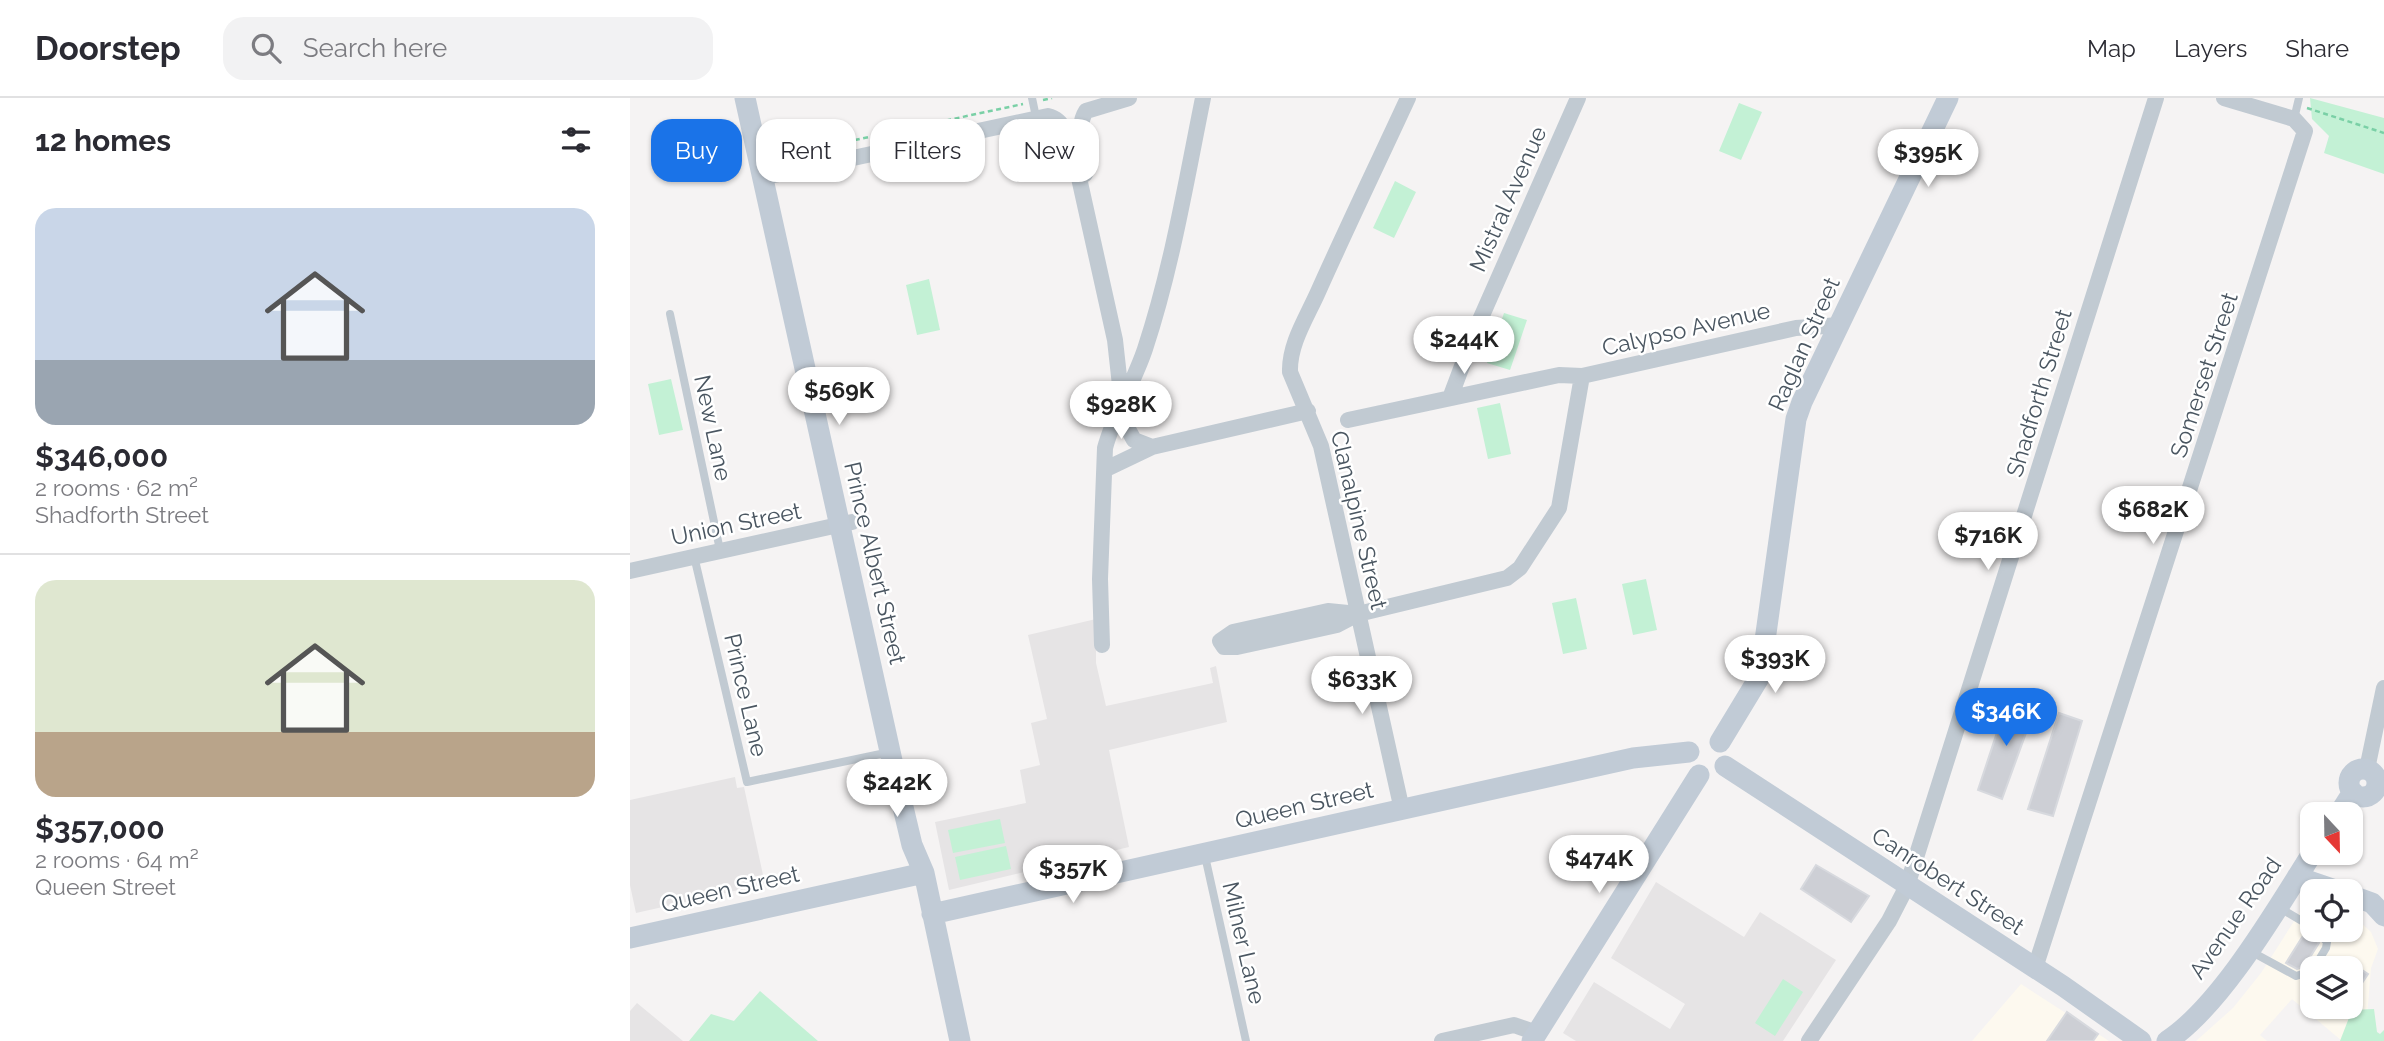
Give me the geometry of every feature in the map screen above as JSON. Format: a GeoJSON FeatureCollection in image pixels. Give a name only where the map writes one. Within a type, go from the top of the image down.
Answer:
{"type":"FeatureCollection","features":[{"type":"Feature","properties":{"kind":"street","name":"Prince Albert Street"},"geometry":{"type":"LineString","coordinates":[[746,98],[923,839],[923,873]]}},
{"type":"Feature","properties":{"kind":"street","name":"Prince Albert Street"},"geometry":{"type":"LineString","coordinates":[[757,98],[763,119]]}},
{"type":"Feature","properties":{"kind":"street"},"geometry":{"type":"LineString","coordinates":[[1082,119],[1093,107],[1129,98]]}},
{"type":"Feature","properties":{"kind":"street"},"geometry":{"type":"LineString","coordinates":[[1102,645],[1100,568],[1105,448],[1110,429],[1122,408],[1145,349],[1166,278],[1203,98]]}},
{"type":"Feature","properties":{"kind":"street","name":"Clanalpine Street"},"geometry":{"type":"LineString","coordinates":[[1402,810],[1321,446],[1290,372],[1292,353],[1408,98]]}},
{"type":"Feature","properties":{"kind":"street","name":"Mistral Avenue"},"geometry":{"type":"LineString","coordinates":[[1450,398],[1476,329],[1578,98]]}},
{"type":"Feature","properties":{"kind":"street","name":"Raglan Street"},"geometry":{"type":"LineString","coordinates":[[1720,742],[1760,676],[1796,419],[1948,98]]}},
{"type":"Feature","properties":{"kind":"street","name":"Shadforth Street"},"geometry":{"type":"LineString","coordinates":[[1809,1041],[1889,921],[1907,886],[2156,98]]}},
{"type":"Feature","properties":{"kind":"street"},"geometry":{"type":"LineString","coordinates":[[2224,98],[2297,107]]}},
{"type":"Feature","properties":{"kind":"street"},"geometry":{"type":"LineString","coordinates":[[856,148],[1034,106],[1057,119]]}},
{"type":"Feature","properties":{"kind":"street","name":"Somerset Street"},"geometry":{"type":"LineString","coordinates":[[2035,968],[2292,177],[2305,131],[2297,107]]}},
{"type":"Feature","properties":{"kind":"street","name":"Prince Albert Street"},"geometry":{"type":"LineString","coordinates":[[780,182],[890,752],[912,845],[923,873],[960,1041]]}},
{"type":"Feature","properties":{"kind":"street"},"geometry":{"type":"LineString","coordinates":[[1080,182],[1115,340],[1122,408],[1128,433],[1142,446],[1152,447]]}},
{"type":"Feature","properties":{"kind":"street","name":"Calypso Avenue"},"geometry":{"type":"LineString","coordinates":[[1358,614],[1328,611],[1233,632],[1220,641],[1224,648],[1237,648],[1337,625],[1358,614],[1500,580],[1520,568],[1559,508],[1582,376],[1797,328],[1840,325]]}},
{"type":"Feature","properties":{"kind":"street"},"geometry":{"type":"LineString","coordinates":[[1348,419],[1559,375],[1582,376]]}},
{"type":"Feature","properties":{"kind":"street"},"geometry":{"type":"LineString","coordinates":[[1106,469],[1152,447],[1308,411]]}},
{"type":"Feature","properties":{"kind":"street","name":"Union Street"},"geometry":{"type":"LineString","coordinates":[[630,571],[846,523]]}},
{"type":"Feature","properties":{"kind":"street"},"geometry":{"type":"LineString","coordinates":[[2376,783],[2384,688]]}},
{"type":"Feature","properties":{"kind":"street"},"geometry":{"type":"LineString","coordinates":[[1702,739],[1720,742],[1727,754],[1725,766],[1712,776],[1699,775],[1691,768],[1689,752],[1702,739]]}},
{"type":"Feature","properties":{"kind":"street","name":"Queen Street"},"geometry":{"type":"LineString","coordinates":[[932,914],[1653,754],[1689,752]]}},
{"type":"Feature","properties":{"kind":"street","name":"Canrobert Street"},"geometry":{"type":"LineString","coordinates":[[1725,766],[2143,1041]]}},
{"type":"Feature","properties":{"kind":"street"},"geometry":{"type":"LineString","coordinates":[[2347,802],[2353,792],[2350,784],[2352,775],[2359,770],[2376,783]]}},
{"type":"Feature","properties":{"kind":"street"},"geometry":{"type":"LineString","coordinates":[[1442,1041],[1514,1025],[1535,1037],[1699,775]]}},
{"type":"Feature","properties":{"kind":"street","name":"Avenue Road"},"geometry":{"type":"LineString","coordinates":[[2167,1041],[2199,1011],[2250,950],[2305,865]]}},
{"type":"Feature","properties":{"kind":"street","name":"Queen Street"},"geometry":{"type":"LineString","coordinates":[[630,938],[923,873]]}},
{"type":"Feature","properties":{"kind":"street"},"geometry":{"type":"LineString","coordinates":[[2297,877],[2303,879]]}},
{"type":"Feature","properties":{"kind":"street"},"geometry":{"type":"LineString","coordinates":[[2363,900],[2372,903],[2384,916]]}},
{"type":"Feature","properties":{"kind":"street"},"geometry":{"type":"LineString","coordinates":[[2143,1041],[2156,1041]]}},
{"type":"Feature","properties":{"kind":"lane","name":"New Lane"},"geometry":{"type":"LineString","coordinates":[[670,314],[720,550]]}},
{"type":"Feature","properties":{"kind":"lane","name":"Prince Lane"},"geometry":{"type":"LineString","coordinates":[[694,555],[747,782],[890,752]]}},
{"type":"Feature","properties":{"kind":"lane","name":"Milner Lane"},"geometry":{"type":"LineString","coordinates":[[1204,854],[1246,1041]]}},
{"type":"Feature","properties":{"kind":"lane"},"geometry":{"type":"LineString","coordinates":[[2278,907],[2300,920]]}},
{"type":"Feature","properties":{"kind":"lane"},"geometry":{"type":"LineString","coordinates":[[2250,950],[2296,976],[2300,974]]}},
{"type":"Feature","properties":{"kind":"path"},"geometry":{"type":"LineString","coordinates":[[856,148],[1034,106],[1052,98]]}},
{"type":"Feature","properties":{"kind":"path"},"geometry":{"type":"LineString","coordinates":[[2297,107],[2384,133]]}},
{"type":"Feature","properties":{"kind":"shaded area"},"geometry":{"type":"Polygon","coordinates":[[[1096,619],[1096,663],[1106,706],[1213,683],[1210,668],[1216,666],[1227,722],[1109,750],[1129,847],[949,890],[935,822],[1026,803],[1020,770],[1040,765],[1031,723],[1047,719],[1028,635],[1096,619]]]}},
{"type":"Feature","properties":{"kind":"shaded area"},"geometry":{"type":"Polygon","coordinates":[[[735,777],[737,788],[744,787],[765,884],[636,913],[630,885],[630,800],[735,777]]]}},
{"type":"Feature","properties":{"kind":"shaded area"},"geometry":{"type":"Polygon","coordinates":[[[1656,882],[1744,937],[1760,912],[1836,960],[1783,1041],[1576,1041],[1563,1033],[1594,982],[1670,1029],[1685,1004],[1611,958],[1656,882]]]}},
{"type":"Feature","properties":{"kind":"shaded area"},"geometry":{"type":"Polygon","coordinates":[[[2300,912],[2300,942],[2363,942],[2363,925],[2371,932],[2378,949],[2371,968],[2367,1016],[2342,1041],[2316,1019],[2363,1019],[2363,956],[2300,956],[2300,1006],[2292,999],[2260,1035],[2267,1041],[2196,1041],[2233,1008],[2261,973],[2300,912]]]}},
{"type":"Feature","properties":{"kind":"shaded area"},"geometry":{"type":"Polygon","coordinates":[[[2021,984],[2109,1041],[1972,1041],[2021,984]]]}},
{"type":"Feature","properties":{"kind":"shaded area"},"geometry":{"type":"Polygon","coordinates":[[[637,1003],[683,1041],[630,1041],[630,1011],[637,1003]]]}},
{"type":"Feature","properties":{"kind":"green space"},"geometry":{"type":"Polygon","coordinates":[[[2310,98],[2384,118],[2384,174],[2324,153],[2329,136],[2312,119],[2310,98]]]}},
{"type":"Feature","properties":{"kind":"green space"},"geometry":{"type":"Polygon","coordinates":[[[1739,103],[1762,112],[1741,160],[1719,151],[1739,103]]]}},
{"type":"Feature","properties":{"kind":"green space"},"geometry":{"type":"Polygon","coordinates":[[[1395,181],[1416,192],[1394,238],[1373,228],[1395,181]]]}},
{"type":"Feature","properties":{"kind":"green space"},"geometry":{"type":"Polygon","coordinates":[[[929,279],[940,330],[917,335],[906,285],[929,279]]]}},
{"type":"Feature","properties":{"kind":"green space"},"geometry":{"type":"Polygon","coordinates":[[[1504,313],[1527,320],[1510,370],[1487,363],[1504,313]]]}},
{"type":"Feature","properties":{"kind":"green space"},"geometry":{"type":"Polygon","coordinates":[[[671,379],[683,430],[659,435],[648,384],[671,379]]]}},
{"type":"Feature","properties":{"kind":"green space"},"geometry":{"type":"Polygon","coordinates":[[[1500,403],[1511,454],[1488,459],[1477,408],[1500,403]]]}},
{"type":"Feature","properties":{"kind":"green space"},"geometry":{"type":"Polygon","coordinates":[[[1646,579],[1657,630],[1633,635],[1622,584],[1646,579]]]}},
{"type":"Feature","properties":{"kind":"green space"},"geometry":{"type":"Polygon","coordinates":[[[1576,598],[1587,649],[1563,654],[1552,603],[1576,598]]]}},
{"type":"Feature","properties":{"kind":"green space"},"geometry":{"type":"Polygon","coordinates":[[[1000,819],[1005,843],[953,853],[948,830],[1000,819]]]}},
{"type":"Feature","properties":{"kind":"green space"},"geometry":{"type":"Polygon","coordinates":[[[1006,846],[1011,869],[960,880],[955,857],[1006,846]]]}},
{"type":"Feature","properties":{"kind":"green space"},"geometry":{"type":"Polygon","coordinates":[[[1783,979],[1803,992],[1775,1036],[1755,1023],[1783,979]]]}},
{"type":"Feature","properties":{"kind":"green space"},"geometry":{"type":"Polygon","coordinates":[[[760,991],[818,1041],[689,1041],[711,1014],[734,1021],[760,991]]]}},
{"type":"Feature","properties":{"kind":"green space"},"geometry":{"type":"Polygon","coordinates":[[[2374,1009],[2377,1032],[2380,1034],[2384,1030],[2384,1041],[2340,1041],[2349,1019],[2363,1019],[2363,1010],[2374,1009]]]}},
{"type":"Feature","properties":{"kind":"building"},"geometry":{"type":"Polygon","coordinates":[[[2008,699],[2035,708],[2002,799],[1978,790],[2008,699]]]}},
{"type":"Feature","properties":{"kind":"building"},"geometry":{"type":"Polygon","coordinates":[[[2059,713],[2082,721],[2053,816],[2028,809],[2059,713]]]}},
{"type":"Feature","properties":{"kind":"building"},"geometry":{"type":"Polygon","coordinates":[[[1816,865],[1869,896],[1851,922],[1801,889],[1816,865]]]}},
{"type":"Feature","properties":{"kind":"building"},"geometry":{"type":"Polygon","coordinates":[[[2300,941],[2319,943],[2311,956],[2300,956],[2300,968],[2286,963],[2300,941]]]}},
{"type":"Feature","properties":{"kind":"building"},"geometry":{"type":"Polygon","coordinates":[[[2067,1012],[2098,1034],[2093,1041],[2047,1041],[2067,1012]]]}}]}
